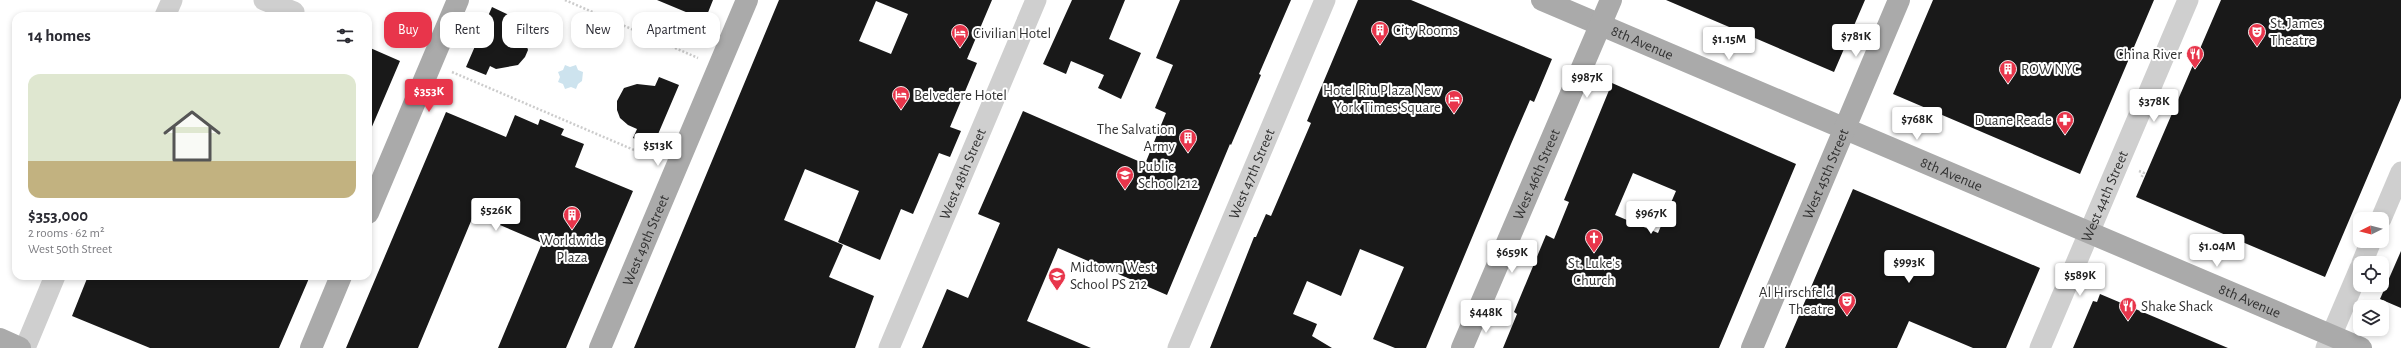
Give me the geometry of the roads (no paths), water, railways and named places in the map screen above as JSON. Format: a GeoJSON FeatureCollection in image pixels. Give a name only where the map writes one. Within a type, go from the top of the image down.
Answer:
{"type":"FeatureCollection","features":[{"type":"Feature","properties":{"kind":"main road"},"geometry":{"type":"LineString","coordinates":[[372,204],[458,0]]}},
{"type":"Feature","properties":{"kind":"main road","name":"West 49th Street"},"geometry":{"type":"LineString","coordinates":[[600,348],[747,0]]}},
{"type":"Feature","properties":{"kind":"main road","name":"8th Avenue"},"geometry":{"type":"LineString","coordinates":[[1542,0],[2089,232],[2328,342],[2361,348]]}},
{"type":"Feature","properties":{"kind":"main road","name":"West 46th Street"},"geometry":{"type":"LineString","coordinates":[[1462,348],[1611,0]]}},
{"type":"Feature","properties":{"kind":"main road","name":"West 45th Street"},"geometry":{"type":"LineString","coordinates":[[1752,348],[1899,0]]}},
{"type":"Feature","properties":{"kind":"main road"},"geometry":{"type":"LineString","coordinates":[[311,348],[339,280]]}},
{"type":"Feature","properties":{"kind":"main road"},"geometry":{"type":"LineString","coordinates":[[0,339],[20,348]]}},
{"type":"Feature","properties":{"kind":"street"},"geometry":{"type":"LineString","coordinates":[[167,12],[172,0]]}},
{"type":"Feature","properties":{"kind":"street"},"geometry":{"type":"LineString","coordinates":[[264,0],[294,12]]}},
{"type":"Feature","properties":{"kind":"street","name":"West 48th Street"},"geometry":{"type":"LineString","coordinates":[[889,348],[1036,0]]}},
{"type":"Feature","properties":{"kind":"street","name":"West 47th Street"},"geometry":{"type":"LineString","coordinates":[[1178,348],[1325,0]]}},
{"type":"Feature","properties":{"kind":"street","name":"West 44th Street"},"geometry":{"type":"LineString","coordinates":[[2040,348],[2188,0]]}},
{"type":"Feature","properties":{"kind":"street"},"geometry":{"type":"LineString","coordinates":[[2384,212],[2401,172]]}},
{"type":"Feature","properties":{"kind":"street"},"geometry":{"type":"LineString","coordinates":[[25,348],[53,280]]}},
{"type":"Feature","properties":{"kind":"street"},"geometry":{"type":"LineString","coordinates":[[2328,342],[2353,284]]}},
{"type":"Feature","properties":{"kind":"water"},"geometry":{"type":"Polygon","coordinates":[[[565,65],[570,67],[576,65],[578,70],[583,72],[582,81],[578,84],[576,89],[571,87],[565,89],[563,84],[558,82],[560,77],[558,72],[563,70],[565,65]]]}},
{"type":"Feature","properties":{"kind":"place","name":"City Rooms"},"geometry":{"type":"Point","coordinates":[1380,45]}},
{"type":"Feature","properties":{"kind":"place","name":"St. James Theatre"},"geometry":{"type":"Point","coordinates":[2257,47]}},
{"type":"Feature","properties":{"kind":"place","name":"Civilian Hotel"},"geometry":{"type":"Point","coordinates":[960,48]}},
{"type":"Feature","properties":{"kind":"place","name":"China River"},"geometry":{"type":"Point","coordinates":[2195,69]}},
{"type":"Feature","properties":{"kind":"place","name":"ROW NYC"},"geometry":{"type":"Point","coordinates":[2008,84]}},
{"type":"Feature","properties":{"kind":"place","name":"Belvedere Hotel"},"geometry":{"type":"Point","coordinates":[901,110]}},
{"type":"Feature","properties":{"kind":"place","name":"Hotel Riu Plaza New York Times Square"},"geometry":{"type":"Point","coordinates":[1454,114]}},
{"type":"Feature","properties":{"kind":"place","name":"Duane Reade"},"geometry":{"type":"Point","coordinates":[2065,135]}},
{"type":"Feature","properties":{"kind":"place","name":"The Salvation Army"},"geometry":{"type":"Point","coordinates":[1188,153]}},
{"type":"Feature","properties":{"kind":"place","name":"Public School 212"},"geometry":{"type":"Point","coordinates":[1125,190]}},
{"type":"Feature","properties":{"kind":"place","name":"Worldwide Plaza"},"geometry":{"type":"Point","coordinates":[572,230]}},
{"type":"Feature","properties":{"kind":"place","name":"St. Luke's Church"},"geometry":{"type":"Point","coordinates":[1594,253]}},
{"type":"Feature","properties":{"kind":"place","name":"Midtown West School PS 212"},"geometry":{"type":"Point","coordinates":[1057,291]}},
{"type":"Feature","properties":{"kind":"place","name":"Al Hirschfeld Theatre"},"geometry":{"type":"Point","coordinates":[1847,316]}},
{"type":"Feature","properties":{"kind":"place","name":"Shake Shack"},"geometry":{"type":"Point","coordinates":[2128,321]}}]}
